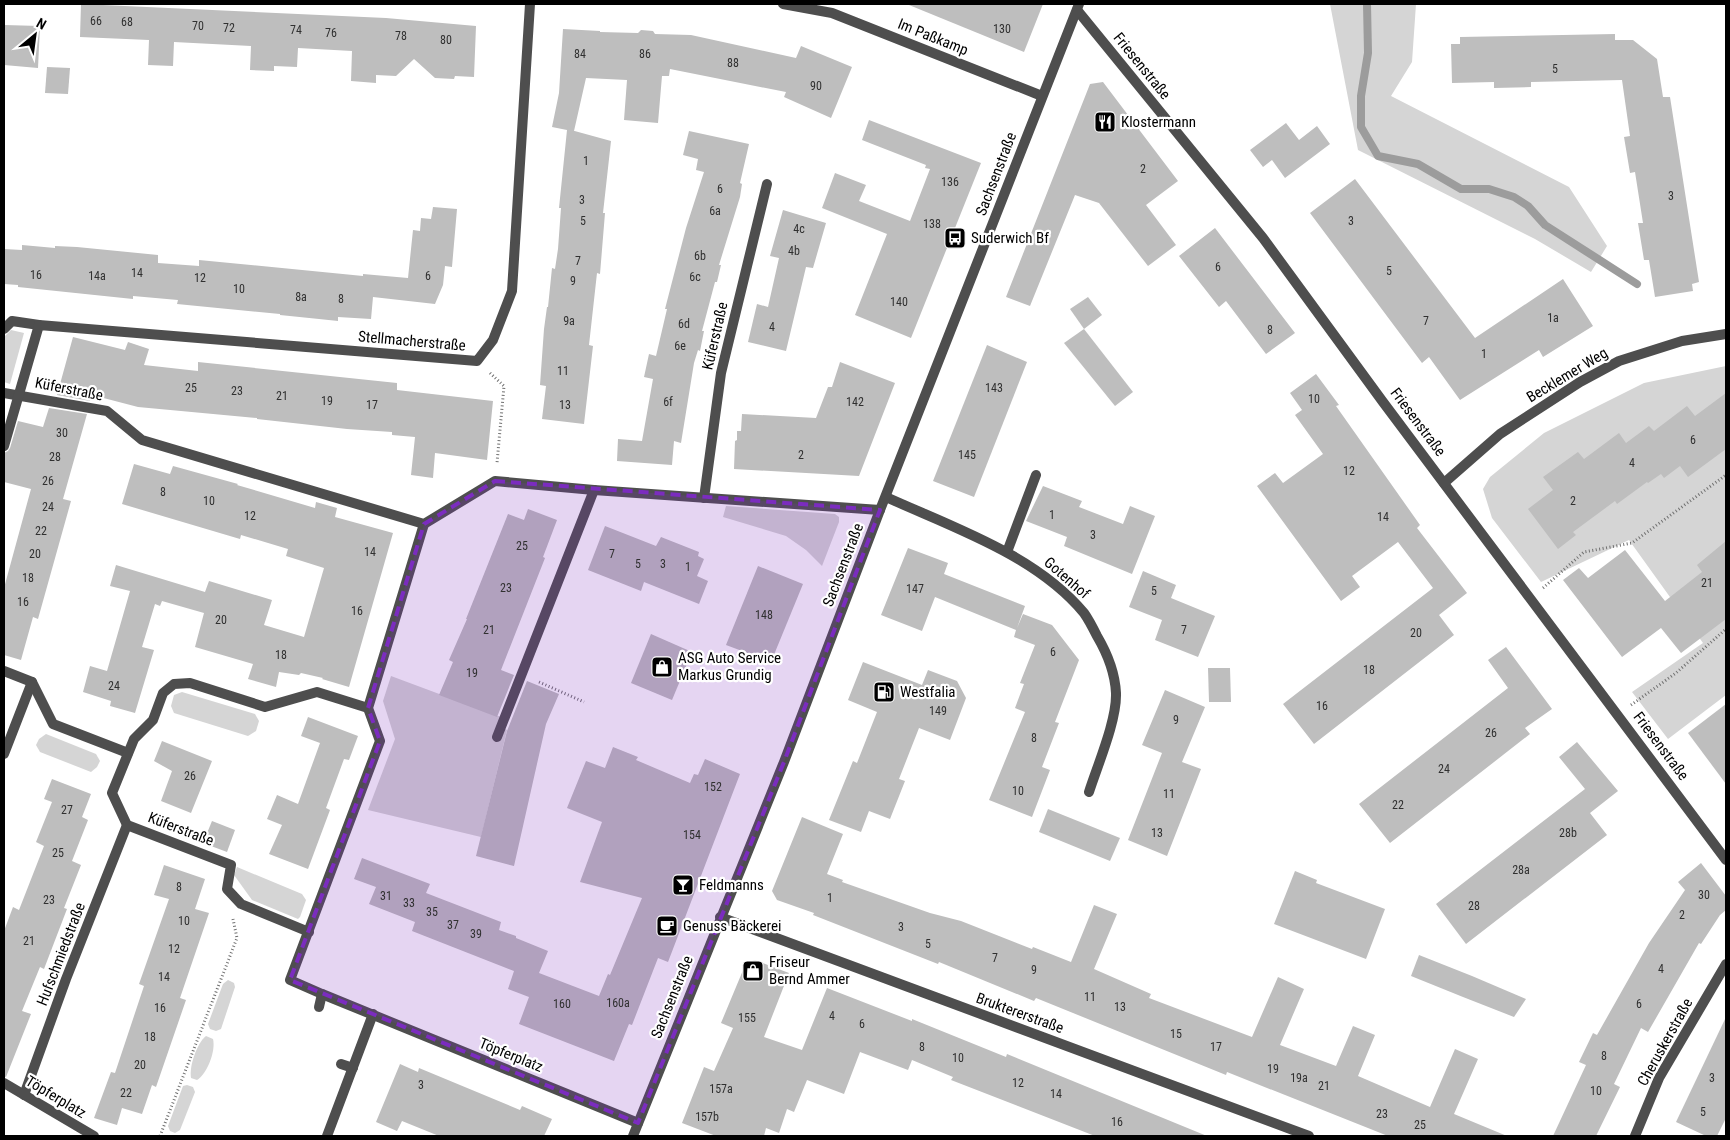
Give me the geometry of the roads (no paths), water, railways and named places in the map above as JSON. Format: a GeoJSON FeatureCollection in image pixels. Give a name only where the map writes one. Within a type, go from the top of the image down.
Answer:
{"type":"FeatureCollection","features":[{"type":"Feature","properties":{"kind":"street","name":"Stellmacherstraße"},"geometry":{"type":"LineString","coordinates":[[4,329],[12,321],[39,325],[477,361],[493,340],[512,291],[530,4]]}},
{"type":"Feature","properties":{"kind":"street","name":"Im Paßkamp"},"geometry":{"type":"LineString","coordinates":[[783,4],[832,13],[1042,96]]}},
{"type":"Feature","properties":{"kind":"street","name":"Sachsenstraße"},"geometry":{"type":"LineString","coordinates":[[633,1136],[784,762],[880,510],[1078,7]]}},
{"type":"Feature","properties":{"kind":"street","name":"Friesenstraße"},"geometry":{"type":"LineString","coordinates":[[1078,7],[1263,238],[1726,860]]}},
{"type":"Feature","properties":{"kind":"street","name":"Küferstraße"},"geometry":{"type":"LineString","coordinates":[[704,498],[721,373],[767,184]]}},
{"type":"Feature","properties":{"kind":"street"},"geometry":{"type":"LineString","coordinates":[[4,446],[17,395],[39,325]]}},
{"type":"Feature","properties":{"kind":"street","name":"Becklemer Weg"},"geometry":{"type":"LineString","coordinates":[[1444,483],[1500,434],[1580,382],[1618,360],[1682,341],[1726,334]]}},
{"type":"Feature","properties":{"kind":"street"},"geometry":{"type":"LineString","coordinates":[[4,393],[17,395]]}},
{"type":"Feature","properties":{"kind":"street","name":"Küferstraße"},"geometry":{"type":"LineString","coordinates":[[17,395],[107,411],[142,440],[424,524]]}},
{"type":"Feature","properties":{"kind":"street"},"geometry":{"type":"LineString","coordinates":[[1007,552],[1036,475]]}},
{"type":"Feature","properties":{"kind":"street"},"geometry":{"type":"LineString","coordinates":[[318,1007],[322,994],[290,980],[380,741],[368,708],[424,524],[495,481],[594,490],[880,510]]}},
{"type":"Feature","properties":{"kind":"street"},"geometry":{"type":"LineString","coordinates":[[497,738],[594,490]]}},
{"type":"Feature","properties":{"kind":"street","name":"Gotenhof"},"geometry":{"type":"LineString","coordinates":[[886,497],[1007,552],[1046,577],[1068,596],[1085,615],[1109,660],[1116,692],[1114,713],[1089,792]]}},
{"type":"Feature","properties":{"kind":"street"},"geometry":{"type":"LineString","coordinates":[[4,671],[32,682],[53,724],[128,753]]}},
{"type":"Feature","properties":{"kind":"street"},"geometry":{"type":"LineString","coordinates":[[4,754],[32,682]]}},
{"type":"Feature","properties":{"kind":"street","name":"Küferstraße"},"geometry":{"type":"LineString","coordinates":[[309,932],[241,904],[227,889],[231,865],[127,825],[112,793],[134,739],[154,720],[162,693],[174,684],[190,683],[265,707],[317,692],[368,708]]}},
{"type":"Feature","properties":{"kind":"street","name":"Hufschmiedstraße"},"geometry":{"type":"LineString","coordinates":[[24,1095],[66,979],[127,825]]}},
{"type":"Feature","properties":{"kind":"street","name":"Bruktererstraße"},"geometry":{"type":"LineString","coordinates":[[720,917],[1309,1136]]}},
{"type":"Feature","properties":{"kind":"street","name":"Cheruskerstraße"},"geometry":{"type":"LineString","coordinates":[[1635,1136],[1660,1078],[1726,964]]}},
{"type":"Feature","properties":{"kind":"street","name":"Töpferplatz"},"geometry":{"type":"LineString","coordinates":[[322,994],[638,1123]]}},
{"type":"Feature","properties":{"kind":"street"},"geometry":{"type":"LineString","coordinates":[[327,1136],[373,1014]]}},
{"type":"Feature","properties":{"kind":"street"},"geometry":{"type":"LineString","coordinates":[[341,1064],[353,1068]]}},
{"type":"Feature","properties":{"kind":"street","name":"Töpferplatz"},"geometry":{"type":"LineString","coordinates":[[4,1083],[94,1136]]}},
{"type":"Feature","properties":{"kind":"waterway"},"geometry":{"type":"LineString","coordinates":[[1367,4],[1368,53],[1361,96],[1361,127],[1378,156],[1418,164],[1461,189],[1489,189],[1514,197],[1528,206],[1545,225],[1637,284]]}},
{"type":"Feature","properties":{"kind":"place","name":"Klostermann"},"geometry":{"type":"Point","coordinates":[1105,122]}},
{"type":"Feature","properties":{"kind":"place","name":"Suderwich Bf"},"geometry":{"type":"Point","coordinates":[955,238]}},
{"type":"Feature","properties":{"kind":"place","name":"ASG Auto Service Markus Grundig"},"geometry":{"type":"Point","coordinates":[662,667]}},
{"type":"Feature","properties":{"kind":"place","name":"Westfalia"},"geometry":{"type":"Point","coordinates":[884,692]}},
{"type":"Feature","properties":{"kind":"place","name":"Feldmanns"},"geometry":{"type":"Point","coordinates":[683,885]}},
{"type":"Feature","properties":{"kind":"place","name":"Genuss Bäckerei"},"geometry":{"type":"Point","coordinates":[667,926]}},
{"type":"Feature","properties":{"kind":"place","name":"Friseur Bernd Ammer"},"geometry":{"type":"Point","coordinates":[753,971]}}]}
